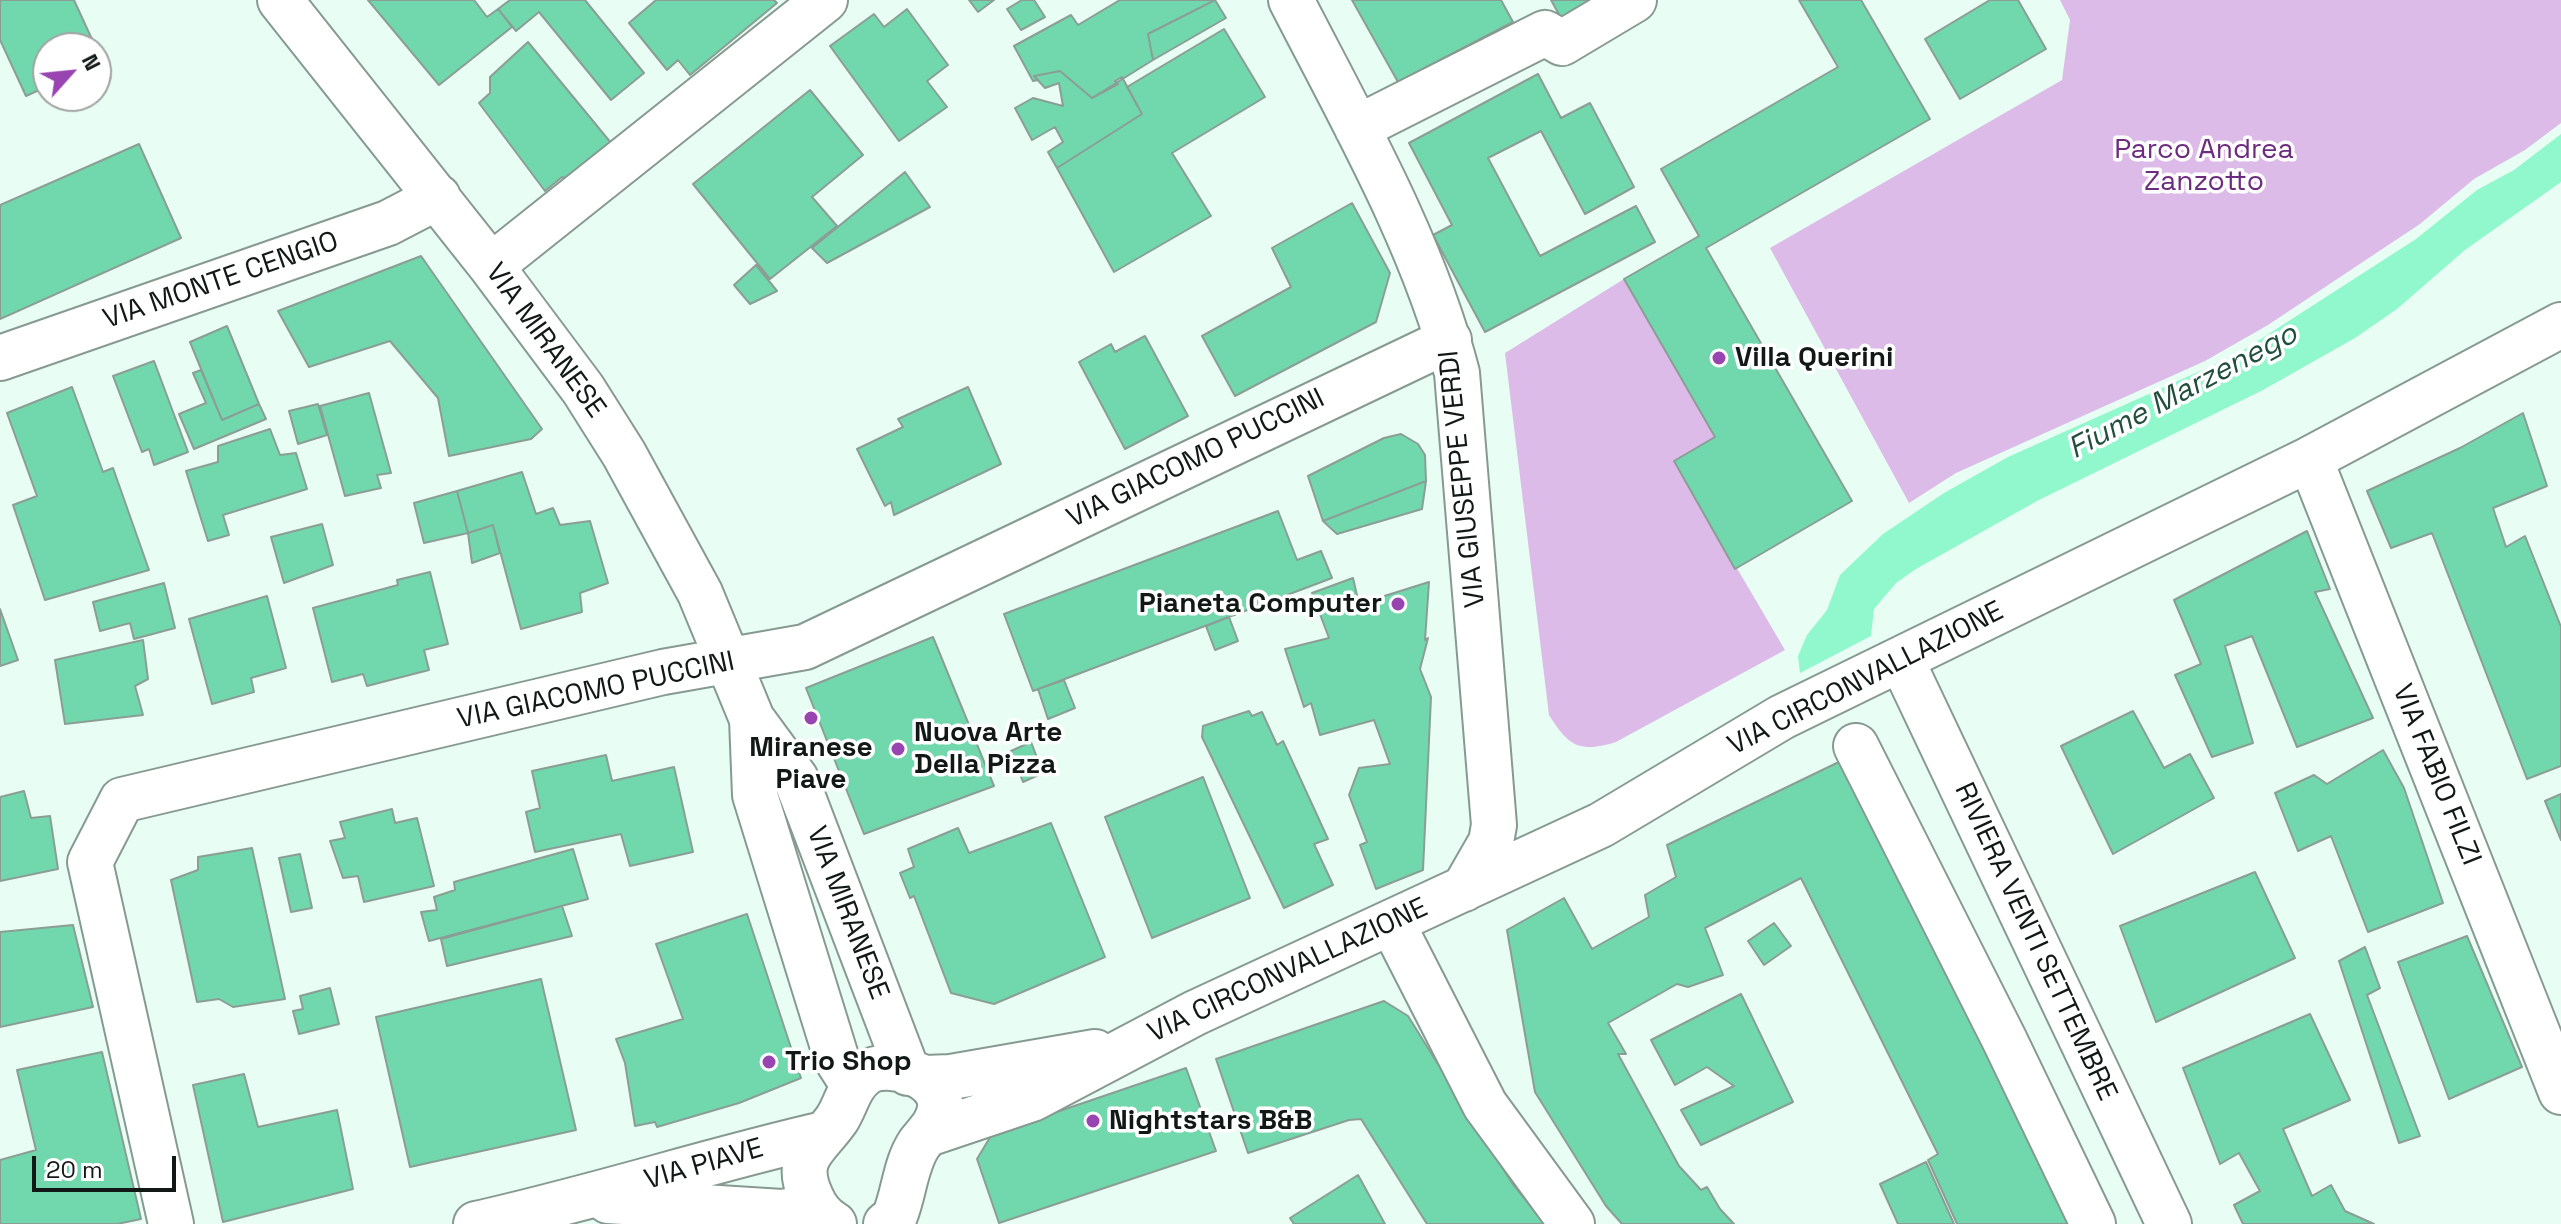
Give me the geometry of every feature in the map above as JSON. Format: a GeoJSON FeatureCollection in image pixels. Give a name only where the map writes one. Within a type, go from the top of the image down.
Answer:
{"type":"FeatureCollection","features":[{"type":"Feature","properties":{"kind":"street"},"geometry":{"type":"LineString","coordinates":[[491,266],[825,0]]}},
{"type":"Feature","properties":{"kind":"street","name":"VIA GIUSEPPE VERDI"},"geometry":{"type":"LineString","coordinates":[[1291,0],[1357,128],[1404,230],[1449,340],[1457,373],[1494,825],[1491,842],[1464,889]]}},
{"type":"Feature","properties":{"kind":"street"},"geometry":{"type":"LineString","coordinates":[[1357,128],[1545,33],[1562,43],[1634,0]]}},
{"type":"Feature","properties":{"kind":"street","name":"VIA MIRANESE"},"geometry":{"type":"LineString","coordinates":[[300,7],[583,389],[624,454],[700,593],[752,719],[796,779],[917,1075],[936,1089],[941,1107],[931,1133]]}},
{"type":"Feature","properties":{"kind":"street","name":"VIA MONTE CENGIO"},"geometry":{"type":"LineString","coordinates":[[0,358],[388,223],[438,197]]}},
{"type":"Feature","properties":{"kind":"street","name":"VIA CIRCONVALLAZIONE"},"geometry":{"type":"LineString","coordinates":[[931,1133],[1032,1099],[1125,1047],[1601,825],[1782,717],[2310,459],[2561,325]]}},
{"type":"Feature","properties":{"kind":"street","name":"VIA GIACOMO PUCCINI"},"geometry":{"type":"LineString","coordinates":[[171,1224],[90,862],[122,800],[663,672],[805,647],[1449,340]]}},
{"type":"Feature","properties":{"kind":"street","name":"VIA FABIO FILZI"},"geometry":{"type":"LineString","coordinates":[[2310,459],[2561,1092]]}},
{"type":"Feature","properties":{"kind":"street","name":"RIVIERA VENTI SETTEMBRE"},"geometry":{"type":"LineString","coordinates":[[1901,659],[2169,1224]]}},
{"type":"Feature","properties":{"kind":"street","name":"VIA MIRANESE"},"geometry":{"type":"LineString","coordinates":[[752,719],[755,795],[837,1060],[853,1085]]}},
{"type":"Feature","properties":{"kind":"street"},"geometry":{"type":"LineString","coordinates":[[1856,746],[2004,1039],[2093,1224]]}},
{"type":"Feature","properties":{"kind":"street"},"geometry":{"type":"LineString","coordinates":[[1392,923],[1485,1105],[1572,1224]]}},
{"type":"Feature","properties":{"kind":"street","name":"VIA CIRCONVALLAZIONE"},"geometry":{"type":"LineString","coordinates":[[853,1085],[866,1073],[883,1067],[917,1075],[951,1077],[1125,1047]]}},
{"type":"Feature","properties":{"kind":"street"},"geometry":{"type":"LineString","coordinates":[[824,1215],[802,1170],[837,1118],[853,1085]]}},
{"type":"Feature","properties":{"kind":"street"},"geometry":{"type":"LineString","coordinates":[[886,1224],[894,1218],[901,1202],[920,1142],[931,1133]]}},
{"type":"Feature","properties":{"kind":"street","name":"VIA PIAVE"},"geometry":{"type":"LineString","coordinates":[[476,1224],[586,1200],[711,1160],[824,1134]]}},
{"type":"Feature","properties":{"kind":"street"},"geometry":{"type":"LineString","coordinates":[[907,1176],[924,1224]]}},
{"type":"Feature","properties":{"kind":"street","name":"VIA PIAVE"},"geometry":{"type":"LineString","coordinates":[[586,1200],[824,1215]]}},
{"type":"Feature","properties":{"kind":"green space","name":"Parco Andrea Zanzotto"},"geometry":{"type":"Polygon","coordinates":[[[2060,0],[2561,0],[2561,123],[2525,150],[2474,179],[2420,224],[2268,325],[2205,361],[1956,473],[1909,503],[1770,248],[2062,80],[2070,20],[2060,0]]]}},
{"type":"Feature","properties":{"kind":"green space"},"geometry":{"type":"Polygon","coordinates":[[[1624,279],[1715,437],[1674,461],[1785,650],[1616,742],[1584,747],[1569,741],[1549,715],[1505,353],[1624,279]]]}},
{"type":"Feature","properties":{"kind":"water","name":"Fiume Marzenego"},"geometry":{"type":"Polygon","coordinates":[[[2561,134],[2561,182],[2465,250],[2397,309],[2355,338],[2263,390],[2037,501],[1916,569],[1896,583],[1874,609],[1871,636],[1800,673],[1798,656],[1807,635],[1827,610],[1840,575],[1883,534],[1944,493],[2008,457],[2236,355],[2416,239],[2477,190],[2514,170],[2561,134]]]}},
{"type":"Feature","properties":{"kind":"building"},"geometry":{"type":"Polygon","coordinates":[[[0,0],[74,0],[89,32],[32,32],[32,93],[26,96],[0,40],[0,0]]]}},
{"type":"Feature","properties":{"kind":"building"},"geometry":{"type":"Polygon","coordinates":[[[368,0],[474,0],[487,17],[498,9],[512,27],[439,85],[368,0]]]}},
{"type":"Feature","properties":{"kind":"building"},"geometry":{"type":"Polygon","coordinates":[[[510,0],[585,0],[644,73],[611,100],[539,12],[516,31],[498,9],[510,0]]]}},
{"type":"Feature","properties":{"kind":"building"},"geometry":{"type":"Polygon","coordinates":[[[656,0],[774,0],[777,3],[690,75],[678,60],[667,70],[629,23],[656,0]]]}},
{"type":"Feature","properties":{"kind":"building"},"geometry":{"type":"Polygon","coordinates":[[[969,0],[994,0],[978,12],[969,0]]]}},
{"type":"Feature","properties":{"kind":"building"},"geometry":{"type":"Polygon","coordinates":[[[1022,0],[1034,0],[1045,17],[1021,30],[1007,9],[1022,0]]]}},
{"type":"Feature","properties":{"kind":"building"},"geometry":{"type":"Polygon","coordinates":[[[1120,0],[1215,0],[1148,34],[1153,60],[1092,98],[1060,71],[1034,76],[1038,80],[1033,81],[1014,46],[1071,15],[1078,25],[1120,0]]]}},
{"type":"Feature","properties":{"kind":"building"},"geometry":{"type":"Polygon","coordinates":[[[1215,0],[1226,18],[1153,60],[1148,34],[1215,0]]]}},
{"type":"Feature","properties":{"kind":"building"},"geometry":{"type":"Polygon","coordinates":[[[1352,0],[1501,0],[1513,22],[1398,82],[1352,0]]]}},
{"type":"Feature","properties":{"kind":"building"},"geometry":{"type":"Polygon","coordinates":[[[1551,0],[1598,0],[1562,20],[1551,0]]]}},
{"type":"Feature","properties":{"kind":"building","name":"Villa Querini"},"geometry":{"type":"Polygon","coordinates":[[[1799,0],[1861,0],[1930,119],[1706,248],[1852,501],[1735,569],[1674,461],[1715,437],[1624,279],[1699,236],[1661,169],[1838,67],[1799,0]]]}},
{"type":"Feature","properties":{"kind":"building"},"geometry":{"type":"Polygon","coordinates":[[[1990,0],[2018,0],[2046,49],[1960,99],[1925,39],[1990,0]]]}},
{"type":"Feature","properties":{"kind":"building"},"geometry":{"type":"Polygon","coordinates":[[[907,9],[948,65],[927,81],[947,107],[899,141],[830,46],[874,14],[884,27],[907,9]]]}},
{"type":"Feature","properties":{"kind":"building"},"geometry":{"type":"Polygon","coordinates":[[[1224,29],[1265,97],[1172,153],[1211,216],[1114,272],[1057,168],[1142,114],[1127,87],[1224,29]]]}},
{"type":"Feature","properties":{"kind":"building"},"geometry":{"type":"Polygon","coordinates":[[[528,42],[616,149],[573,183],[562,177],[545,191],[479,103],[490,93],[490,77],[528,42]]]}},
{"type":"Feature","properties":{"kind":"building"},"geometry":{"type":"Polygon","coordinates":[[[1060,71],[1092,98],[1118,84],[1115,81],[1122,77],[1142,114],[1057,168],[1048,152],[1063,142],[1055,127],[1032,140],[1015,108],[1033,98],[1063,106],[1059,83],[1045,88],[1034,76],[1060,71]]]}},
{"type":"Feature","properties":{"kind":"building"},"geometry":{"type":"Polygon","coordinates":[[[1538,74],[1561,118],[1590,103],[1634,187],[1585,214],[1541,131],[1488,158],[1540,256],[1636,206],[1655,242],[1485,332],[1433,235],[1452,225],[1409,143],[1538,74]]]}},
{"type":"Feature","properties":{"kind":"building"},"geometry":{"type":"Polygon","coordinates":[[[810,90],[863,155],[812,197],[837,226],[770,279],[693,184],[810,90]]]}},
{"type":"Feature","properties":{"kind":"building"},"geometry":{"type":"Polygon","coordinates":[[[139,144],[181,238],[0,319],[0,205],[139,144]]]}},
{"type":"Feature","properties":{"kind":"building"},"geometry":{"type":"Polygon","coordinates":[[[905,172],[930,207],[827,263],[812,248],[905,172]]]}},
{"type":"Feature","properties":{"kind":"building"},"geometry":{"type":"Polygon","coordinates":[[[1352,203],[1390,273],[1376,322],[1235,396],[1202,336],[1291,287],[1272,248],[1352,203]]]}},
{"type":"Feature","properties":{"kind":"building"},"geometry":{"type":"Polygon","coordinates":[[[421,256],[542,429],[531,439],[449,456],[438,398],[390,341],[309,367],[278,311],[421,256]]]}},
{"type":"Feature","properties":{"kind":"building"},"geometry":{"type":"Polygon","coordinates":[[[756,265],[777,291],[750,304],[734,285],[756,265]]]}},
{"type":"Feature","properties":{"kind":"building"},"geometry":{"type":"Polygon","coordinates":[[[227,326],[259,404],[222,420],[190,342],[227,326]]]}},
{"type":"Feature","properties":{"kind":"building"},"geometry":{"type":"Polygon","coordinates":[[[1145,336],[1188,416],[1125,449],[1079,362],[1111,344],[1115,352],[1145,336]]]}},
{"type":"Feature","properties":{"kind":"building"},"geometry":{"type":"Polygon","coordinates":[[[154,361],[188,452],[154,465],[149,449],[142,452],[113,376],[154,361]]]}},
{"type":"Feature","properties":{"kind":"building"},"geometry":{"type":"Polygon","coordinates":[[[201,370],[222,420],[259,404],[266,419],[194,449],[179,414],[206,403],[193,373],[201,370]]]}},
{"type":"Feature","properties":{"kind":"building"},"geometry":{"type":"Polygon","coordinates":[[[72,387],[103,472],[113,468],[149,570],[45,600],[13,505],[37,496],[7,413],[72,387]]]}},
{"type":"Feature","properties":{"kind":"building"},"geometry":{"type":"Polygon","coordinates":[[[968,387],[1001,464],[894,515],[891,502],[885,506],[857,449],[903,427],[898,419],[968,387]]]}},
{"type":"Feature","properties":{"kind":"building"},"geometry":{"type":"Polygon","coordinates":[[[369,393],[391,473],[377,475],[381,488],[345,496],[320,406],[369,393]]]}},
{"type":"Feature","properties":{"kind":"building"},"geometry":{"type":"Polygon","coordinates":[[[318,404],[327,435],[298,444],[289,411],[318,404]]]}},
{"type":"Feature","properties":{"kind":"building"},"geometry":{"type":"Polygon","coordinates":[[[2523,413],[2547,486],[2493,508],[2506,547],[2525,536],[2561,627],[2561,766],[2527,779],[2432,533],[2391,548],[2367,491],[2460,448],[2523,413]]]}},
{"type":"Feature","properties":{"kind":"building"},"geometry":{"type":"Polygon","coordinates":[[[270,429],[280,455],[296,453],[307,489],[223,515],[229,535],[208,541],[186,471],[218,462],[218,446],[270,429]]]}},
{"type":"Feature","properties":{"kind":"building"},"geometry":{"type":"Polygon","coordinates":[[[1401,434],[1418,444],[1425,455],[1426,481],[1323,521],[1308,476],[1384,438],[1401,434]]]}},
{"type":"Feature","properties":{"kind":"building"},"geometry":{"type":"Polygon","coordinates":[[[522,472],[536,514],[553,508],[560,525],[590,521],[608,583],[580,593],[582,612],[521,629],[493,525],[468,533],[457,491],[522,472]]]}},
{"type":"Feature","properties":{"kind":"building"},"geometry":{"type":"Polygon","coordinates":[[[1426,481],[1422,509],[1337,534],[1323,521],[1426,481]]]}},
{"type":"Feature","properties":{"kind":"building"},"geometry":{"type":"Polygon","coordinates":[[[457,491],[468,533],[424,543],[414,503],[457,491]]]}},
{"type":"Feature","properties":{"kind":"building"},"geometry":{"type":"Polygon","coordinates":[[[1278,511],[1297,560],[1321,551],[1332,578],[1033,691],[1004,614],[1278,511]]]}},
{"type":"Feature","properties":{"kind":"building"},"geometry":{"type":"Polygon","coordinates":[[[322,524],[333,565],[284,583],[271,537],[322,524]]]}},
{"type":"Feature","properties":{"kind":"building"},"geometry":{"type":"Polygon","coordinates":[[[493,525],[500,553],[472,563],[468,533],[493,525]]]}},
{"type":"Feature","properties":{"kind":"building"},"geometry":{"type":"Polygon","coordinates":[[[2307,531],[2330,589],[2315,592],[2373,718],[2297,747],[2252,636],[2225,646],[2253,743],[2212,757],[2175,675],[2201,664],[2174,600],[2307,531]]]}},
{"type":"Feature","properties":{"kind":"building"},"geometry":{"type":"Polygon","coordinates":[[[430,572],[448,644],[424,650],[429,670],[367,686],[363,674],[332,682],[313,608],[398,585],[397,580],[430,572]]]}},
{"type":"Feature","properties":{"kind":"building"},"geometry":{"type":"Polygon","coordinates":[[[1353,578],[1359,604],[1429,582],[1425,640],[1428,638],[1420,669],[1431,697],[1423,870],[1376,889],[1360,845],[1367,842],[1349,795],[1359,768],[1390,764],[1374,720],[1320,735],[1311,703],[1304,707],[1285,649],[1329,638],[1312,593],[1353,578]]]}},
{"type":"Feature","properties":{"kind":"building"},"geometry":{"type":"Polygon","coordinates":[[[164,583],[175,628],[134,639],[130,623],[100,631],[93,602],[164,583]]]}},
{"type":"Feature","properties":{"kind":"building"},"geometry":{"type":"Polygon","coordinates":[[[267,596],[286,668],[251,678],[254,692],[212,704],[189,619],[267,596]]]}},
{"type":"Feature","properties":{"kind":"building"},"geometry":{"type":"Polygon","coordinates":[[[0,609],[18,660],[0,666],[0,609]]]}},
{"type":"Feature","properties":{"kind":"building"},"geometry":{"type":"Polygon","coordinates":[[[1229,617],[1238,641],[1215,650],[1206,626],[1229,617]]]}},
{"type":"Feature","properties":{"kind":"building"},"geometry":{"type":"Polygon","coordinates":[[[933,637],[994,786],[864,834],[806,688],[933,637]]]}},
{"type":"Feature","properties":{"kind":"building"},"geometry":{"type":"Polygon","coordinates":[[[143,640],[148,679],[135,686],[143,715],[65,724],[55,660],[143,640]]]}},
{"type":"Feature","properties":{"kind":"building"},"geometry":{"type":"Polygon","coordinates":[[[1064,680],[1075,708],[1048,719],[1038,689],[1064,680]]]}},
{"type":"Feature","properties":{"kind":"building"},"geometry":{"type":"Polygon","coordinates":[[[1249,711],[1252,716],[1262,712],[1277,745],[1283,741],[1328,839],[1314,844],[1333,885],[1284,908],[1202,737],[1203,726],[1249,711]]]}},
{"type":"Feature","properties":{"kind":"building"},"geometry":{"type":"Polygon","coordinates":[[[2133,711],[2164,768],[2190,754],[2214,798],[2113,854],[2061,746],[2133,711]]]}},
{"type":"Feature","properties":{"kind":"building"},"geometry":{"type":"Polygon","coordinates":[[[1031,742],[1043,773],[1023,782],[1011,751],[1031,742]]]}},
{"type":"Feature","properties":{"kind":"building"},"geometry":{"type":"Polygon","coordinates":[[[2383,750],[2404,788],[2443,903],[2368,932],[2331,836],[2298,851],[2275,793],[2314,775],[2327,784],[2383,750]]]}},
{"type":"Feature","properties":{"kind":"building"},"geometry":{"type":"Polygon","coordinates":[[[606,755],[612,781],[674,767],[693,852],[630,866],[621,834],[535,852],[526,812],[540,808],[532,771],[606,755]]]}},
{"type":"Feature","properties":{"kind":"building"},"geometry":{"type":"Polygon","coordinates":[[[1843,760],[2022,1112],[2070,1224],[1957,1224],[1928,1160],[1938,1154],[1801,878],[1705,928],[1723,975],[1688,987],[1677,984],[1608,1023],[1626,1054],[1618,1054],[1679,1166],[1701,1190],[1707,1187],[1720,1209],[1734,1224],[1622,1224],[1606,1206],[1535,1092],[1507,930],[1564,898],[1592,949],[1649,917],[1645,895],[1676,877],[1667,845],[1843,760]]]}},
{"type":"Feature","properties":{"kind":"building"},"geometry":{"type":"Polygon","coordinates":[[[1203,777],[1250,898],[1152,938],[1105,817],[1203,777]]]}},
{"type":"Feature","properties":{"kind":"building"},"geometry":{"type":"Polygon","coordinates":[[[24,791],[31,818],[50,816],[58,869],[0,881],[0,797],[24,791]]]}},
{"type":"Feature","properties":{"kind":"building"},"geometry":{"type":"Polygon","coordinates":[[[2561,794],[2561,840],[2545,801],[2561,794]]]}},
{"type":"Feature","properties":{"kind":"building"},"geometry":{"type":"Polygon","coordinates":[[[392,809],[395,823],[417,818],[434,886],[364,902],[358,876],[343,878],[330,841],[345,838],[340,822],[392,809]]]}},
{"type":"Feature","properties":{"kind":"building"},"geometry":{"type":"Polygon","coordinates":[[[1051,823],[1105,957],[994,1004],[951,993],[914,896],[910,898],[900,873],[914,867],[908,849],[958,828],[969,853],[1051,823]]]}},
{"type":"Feature","properties":{"kind":"building"},"geometry":{"type":"Polygon","coordinates":[[[252,848],[285,999],[233,1007],[219,999],[197,1002],[171,880],[198,870],[198,857],[252,848]]]}},
{"type":"Feature","properties":{"kind":"building"},"geometry":{"type":"Polygon","coordinates":[[[573,849],[588,899],[429,941],[421,912],[437,910],[434,897],[455,890],[454,882],[573,849]]]}},
{"type":"Feature","properties":{"kind":"building"},"geometry":{"type":"Polygon","coordinates":[[[300,854],[312,908],[291,912],[279,858],[300,854]]]}},
{"type":"Feature","properties":{"kind":"building"},"geometry":{"type":"Polygon","coordinates":[[[2255,872],[2295,958],[2156,1022],[2120,926],[2255,872]]]}},
{"type":"Feature","properties":{"kind":"building"},"geometry":{"type":"Polygon","coordinates":[[[562,906],[572,936],[447,966],[441,939],[562,906]]]}},
{"type":"Feature","properties":{"kind":"building"},"geometry":{"type":"Polygon","coordinates":[[[747,914],[801,1078],[739,1103],[657,1127],[655,1122],[635,1126],[625,1063],[616,1039],[683,1019],[656,944],[747,914]]]}},
{"type":"Feature","properties":{"kind":"building"},"geometry":{"type":"Polygon","coordinates":[[[1774,923],[1791,946],[1764,965],[1748,941],[1774,923]]]}},
{"type":"Feature","properties":{"kind":"building"},"geometry":{"type":"Polygon","coordinates":[[[73,925],[93,1007],[0,1027],[0,932],[73,925]]]}},
{"type":"Feature","properties":{"kind":"building"},"geometry":{"type":"Polygon","coordinates":[[[2467,936],[2522,1067],[2449,1099],[2398,962],[2467,936]]]}},
{"type":"Feature","properties":{"kind":"building"},"geometry":{"type":"Polygon","coordinates":[[[2365,947],[2380,988],[2367,995],[2420,1136],[2399,1143],[2339,961],[2365,947]]]}},
{"type":"Feature","properties":{"kind":"building"},"geometry":{"type":"Polygon","coordinates":[[[541,979],[576,1130],[410,1167],[376,1017],[541,979]]]}},
{"type":"Feature","properties":{"kind":"building"},"geometry":{"type":"Polygon","coordinates":[[[330,988],[339,1024],[299,1034],[293,1011],[303,1009],[300,996],[330,988]]]}},
{"type":"Feature","properties":{"kind":"building"},"geometry":{"type":"Polygon","coordinates":[[[1741,994],[1793,1102],[1701,1145],[1681,1110],[1734,1086],[1707,1067],[1675,1085],[1651,1040],[1741,994]]]}},
{"type":"Feature","properties":{"kind":"building"},"geometry":{"type":"Polygon","coordinates":[[[1384,1001],[1408,1016],[1512,1183],[1545,1224],[1427,1224],[1361,1119],[1349,1120],[1248,1153],[1216,1059],[1384,1001]]]}},
{"type":"Feature","properties":{"kind":"building"},"geometry":{"type":"Polygon","coordinates":[[[2310,1014],[2350,1100],[2283,1129],[2312,1196],[2331,1185],[2345,1211],[2374,1224],[2243,1224],[2234,1205],[2260,1191],[2239,1153],[2220,1164],[2183,1068],[2310,1014]]]}},
{"type":"Feature","properties":{"kind":"building"},"geometry":{"type":"Polygon","coordinates":[[[102,1052],[141,1219],[117,1224],[0,1224],[0,1160],[36,1150],[17,1070],[102,1052]]]}},
{"type":"Feature","properties":{"kind":"building"},"geometry":{"type":"Polygon","coordinates":[[[1186,1068],[1216,1151],[999,1223],[977,1159],[992,1134],[1186,1068]]]}},
{"type":"Feature","properties":{"kind":"building"},"geometry":{"type":"Polygon","coordinates":[[[244,1074],[258,1127],[337,1110],[353,1189],[223,1222],[193,1085],[244,1074]]]}},
{"type":"Feature","properties":{"kind":"building"},"geometry":{"type":"Polygon","coordinates":[[[1926,1162],[1954,1224],[1898,1224],[1880,1184],[1926,1162]]]}},
{"type":"Feature","properties":{"kind":"building"},"geometry":{"type":"Polygon","coordinates":[[[1358,1175],[1385,1224],[1294,1224],[1290,1218],[1358,1175]]]}},
{"type":"Feature","properties":{"kind":"place","name":"Villa Querini"},"geometry":{"type":"Point","coordinates":[1719,358]}},
{"type":"Feature","properties":{"kind":"place","name":"Pianeta Computer"},"geometry":{"type":"Point","coordinates":[1398,604]}},
{"type":"Feature","properties":{"kind":"place","name":"Miranese Piave"},"geometry":{"type":"Point","coordinates":[811,718]}},
{"type":"Feature","properties":{"kind":"place","name":"Nuova Arte Della Pizza"},"geometry":{"type":"Point","coordinates":[898,749]}},
{"type":"Feature","properties":{"kind":"place","name":"Trio Shop"},"geometry":{"type":"Point","coordinates":[769,1062]}},
{"type":"Feature","properties":{"kind":"place","name":"Nightstars B&B"},"geometry":{"type":"Point","coordinates":[1093,1121]}}]}
